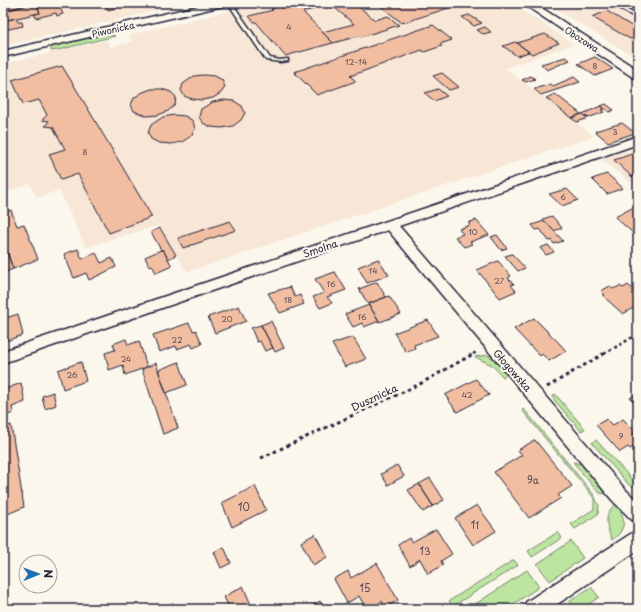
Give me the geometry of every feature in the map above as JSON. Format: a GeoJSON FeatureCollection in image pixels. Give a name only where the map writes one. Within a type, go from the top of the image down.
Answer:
{"type":"FeatureCollection","features":[{"type":"Feature","properties":{"kind":"street","name":"Piwonicka"},"geometry":{"type":"LineString","coordinates":[[3,54],[223,3]]}},
{"type":"Feature","properties":{"kind":"street","name":"Obozowa"},"geometry":{"type":"LineString","coordinates":[[527,3],[638,75]]}},
{"type":"Feature","properties":{"kind":"street","name":"Smolna"},"geometry":{"type":"LineString","coordinates":[[3,357],[638,140]]}},
{"type":"Feature","properties":{"kind":"street","name":"Głogowska"},"geometry":{"type":"LineString","coordinates":[[390,224],[618,494],[638,514]]}},
{"type":"Feature","properties":{"kind":"street"},"geometry":{"type":"LineString","coordinates":[[533,609],[638,539]]}},
{"type":"Feature","properties":{"kind":"lane"},"geometry":{"type":"LineString","coordinates":[[230,3],[268,59],[280,61],[286,60]]}},
{"type":"Feature","properties":{"kind":"lane"},"geometry":{"type":"LineString","coordinates":[[612,3],[638,18]]}},
{"type":"Feature","properties":{"kind":"path"},"geometry":{"type":"LineString","coordinates":[[534,394],[638,334]]}},
{"type":"Feature","properties":{"kind":"path","name":"Dusznicka"},"geometry":{"type":"LineString","coordinates":[[260,458],[418,385],[491,344]]}},
{"type":"Feature","properties":{"kind":"shaded area"},"geometry":{"type":"Polygon","coordinates":[[[3,3],[189,3],[3,46],[3,3]]]}},
{"type":"Feature","properties":{"kind":"shaded area"},"geometry":{"type":"Polygon","coordinates":[[[263,3],[511,3],[574,44],[505,68],[594,136],[187,272],[159,225],[86,247],[59,190],[37,198],[30,184],[3,193],[3,64],[107,40],[110,47],[132,42],[129,35],[263,3]]]}},
{"type":"Feature","properties":{"kind":"shaded area"},"geometry":{"type":"Polygon","coordinates":[[[546,3],[638,3],[638,59],[546,3]]]}},
{"type":"Feature","properties":{"kind":"shaded area"},"geometry":{"type":"Polygon","coordinates":[[[638,147],[638,188],[601,159],[638,147]]]}},
{"type":"Feature","properties":{"kind":"green space"},"geometry":{"type":"Polygon","coordinates":[[[108,34],[115,36],[51,51],[53,46],[108,34]]]}},
{"type":"Feature","properties":{"kind":"green space"},"geometry":{"type":"Polygon","coordinates":[[[487,355],[497,360],[507,372],[506,375],[503,377],[492,365],[475,357],[487,355]]]}},
{"type":"Feature","properties":{"kind":"green space"},"geometry":{"type":"Polygon","coordinates":[[[555,394],[585,429],[581,431],[555,401],[553,397],[555,394]]]}},
{"type":"Feature","properties":{"kind":"green space"},"geometry":{"type":"Polygon","coordinates":[[[524,409],[594,495],[599,506],[598,514],[575,529],[571,524],[594,509],[594,498],[522,410],[524,409]]]}},
{"type":"Feature","properties":{"kind":"green space"},"geometry":{"type":"Polygon","coordinates":[[[596,440],[638,486],[638,488],[629,485],[592,443],[596,440]]]}},
{"type":"Feature","properties":{"kind":"green space"},"geometry":{"type":"Polygon","coordinates":[[[573,462],[585,465],[607,492],[602,494],[597,491],[573,462]]]}},
{"type":"Feature","properties":{"kind":"green space"},"geometry":{"type":"Polygon","coordinates":[[[616,504],[622,514],[623,523],[620,532],[612,540],[608,530],[607,516],[616,504]]]}},
{"type":"Feature","properties":{"kind":"green space"},"geometry":{"type":"Polygon","coordinates":[[[558,532],[562,538],[532,557],[528,551],[558,532]]]}},
{"type":"Feature","properties":{"kind":"green space"},"geometry":{"type":"Polygon","coordinates":[[[571,541],[583,558],[550,581],[537,564],[571,541]]]}},
{"type":"Feature","properties":{"kind":"green space"},"geometry":{"type":"Polygon","coordinates":[[[514,560],[518,565],[453,606],[449,601],[514,560]]]}},
{"type":"Feature","properties":{"kind":"green space"},"geometry":{"type":"Polygon","coordinates":[[[527,570],[539,587],[506,609],[468,609],[527,570]]]}},
{"type":"Feature","properties":{"kind":"green space"},"geometry":{"type":"Polygon","coordinates":[[[591,587],[599,597],[582,609],[575,609],[569,602],[591,587]]]}},
{"type":"Feature","properties":{"kind":"building"},"geometry":{"type":"Polygon","coordinates":[[[3,3],[30,3],[3,12],[3,3]]]}},
{"type":"Feature","properties":{"kind":"building"},"geometry":{"type":"Polygon","coordinates":[[[36,3],[40,13],[3,21],[3,12],[36,3]]]}},
{"type":"Feature","properties":{"kind":"building"},"geometry":{"type":"Polygon","coordinates":[[[58,3],[63,14],[57,16],[56,13],[36,18],[34,14],[40,13],[37,4],[58,3]]]}},
{"type":"Feature","properties":{"kind":"building"},"geometry":{"type":"Polygon","coordinates":[[[73,3],[95,3],[75,7],[73,3]]]}},
{"type":"Feature","properties":{"kind":"building"},"geometry":{"type":"Polygon","coordinates":[[[105,3],[126,3],[128,5],[108,10],[105,3]]]}},
{"type":"Feature","properties":{"kind":"building"},"geometry":{"type":"Polygon","coordinates":[[[307,3],[314,9],[303,12],[333,43],[285,56],[249,16],[273,10],[271,9],[280,6],[282,8],[307,3]]]}},
{"type":"Feature","properties":{"kind":"building"},"geometry":{"type":"Polygon","coordinates":[[[371,3],[359,7],[375,20],[388,16],[399,25],[361,37],[359,36],[333,43],[322,32],[354,24],[335,8],[325,4],[371,3]]]}},
{"type":"Feature","properties":{"kind":"building"},"geometry":{"type":"Polygon","coordinates":[[[377,3],[464,3],[402,23],[377,3]]]}},
{"type":"Feature","properties":{"kind":"building"},"geometry":{"type":"Polygon","coordinates":[[[607,11],[638,30],[638,36],[630,39],[592,17],[607,11]]]}},
{"type":"Feature","properties":{"kind":"building"},"geometry":{"type":"Polygon","coordinates":[[[469,15],[482,23],[474,26],[462,17],[469,15]]]}},
{"type":"Feature","properties":{"kind":"building"},"geometry":{"type":"Polygon","coordinates":[[[16,18],[18,22],[22,22],[23,26],[4,30],[3,21],[16,18]]]}},
{"type":"Feature","properties":{"kind":"building"},"geometry":{"type":"Polygon","coordinates":[[[433,25],[452,40],[440,44],[442,46],[424,52],[422,50],[350,76],[356,81],[317,95],[294,72],[433,25]]]}},
{"type":"Feature","properties":{"kind":"building"},"geometry":{"type":"Polygon","coordinates":[[[485,27],[491,32],[483,34],[477,30],[485,27]]]}},
{"type":"Feature","properties":{"kind":"building"},"geometry":{"type":"Polygon","coordinates":[[[545,34],[559,43],[532,54],[517,43],[545,34]]]}},
{"type":"Feature","properties":{"kind":"building"},"geometry":{"type":"Polygon","coordinates":[[[515,42],[529,52],[517,56],[503,46],[515,42]]]}},
{"type":"Feature","properties":{"kind":"building"},"geometry":{"type":"Polygon","coordinates":[[[566,57],[570,60],[547,70],[541,64],[566,57]]]}},
{"type":"Feature","properties":{"kind":"building"},"geometry":{"type":"Polygon","coordinates":[[[595,57],[613,69],[595,76],[578,64],[595,57]]]}},
{"type":"Feature","properties":{"kind":"building"},"geometry":{"type":"Polygon","coordinates":[[[62,66],[152,217],[109,233],[78,174],[61,180],[49,154],[65,149],[53,127],[45,126],[49,121],[42,120],[47,115],[39,100],[23,104],[12,80],[62,66]]]}},
{"type":"Feature","properties":{"kind":"building"},"geometry":{"type":"Polygon","coordinates":[[[442,73],[459,87],[449,90],[433,76],[442,73]]]}},
{"type":"Feature","properties":{"kind":"building"},"geometry":{"type":"Polygon","coordinates":[[[194,76],[215,76],[222,80],[225,87],[221,93],[213,98],[202,100],[184,96],[181,90],[183,84],[194,76]]]}},
{"type":"Feature","properties":{"kind":"building"},"geometry":{"type":"Polygon","coordinates":[[[531,76],[535,79],[526,82],[522,80],[531,76]]]}},
{"type":"Feature","properties":{"kind":"building"},"geometry":{"type":"Polygon","coordinates":[[[574,77],[580,82],[541,95],[534,89],[551,84],[553,86],[574,77]]]}},
{"type":"Feature","properties":{"kind":"building"},"geometry":{"type":"Polygon","coordinates":[[[151,89],[162,89],[171,92],[176,97],[175,105],[168,111],[158,115],[147,116],[134,111],[131,105],[134,98],[151,89]]]}},
{"type":"Feature","properties":{"kind":"building"},"geometry":{"type":"Polygon","coordinates":[[[438,89],[447,96],[434,101],[425,93],[438,89]]]}},
{"type":"Feature","properties":{"kind":"building"},"geometry":{"type":"Polygon","coordinates":[[[555,94],[581,114],[571,118],[546,98],[555,94]]]}},
{"type":"Feature","properties":{"kind":"building"},"geometry":{"type":"Polygon","coordinates":[[[223,100],[234,101],[242,106],[245,113],[241,120],[233,126],[222,128],[211,127],[203,123],[199,117],[201,109],[213,102],[223,100]]]}},
{"type":"Feature","properties":{"kind":"building"},"geometry":{"type":"Polygon","coordinates":[[[606,104],[614,110],[609,112],[601,106],[606,104]]]}},
{"type":"Feature","properties":{"kind":"building"},"geometry":{"type":"Polygon","coordinates":[[[601,106],[604,109],[601,110],[604,112],[588,118],[582,114],[601,106]]]}},
{"type":"Feature","properties":{"kind":"building"},"geometry":{"type":"Polygon","coordinates":[[[582,114],[588,118],[577,122],[571,118],[582,114]]]}},
{"type":"Feature","properties":{"kind":"building"},"geometry":{"type":"Polygon","coordinates":[[[174,115],[185,116],[193,121],[195,129],[191,136],[182,142],[171,144],[159,143],[151,139],[148,133],[151,125],[163,117],[174,115]]]}},
{"type":"Feature","properties":{"kind":"building"},"geometry":{"type":"Polygon","coordinates":[[[622,123],[635,133],[608,142],[595,131],[622,123]]]}},
{"type":"Feature","properties":{"kind":"building"},"geometry":{"type":"Polygon","coordinates":[[[638,152],[638,175],[632,177],[614,160],[638,152]]]}},
{"type":"Feature","properties":{"kind":"building"},"geometry":{"type":"Polygon","coordinates":[[[607,174],[623,188],[607,194],[592,179],[607,174]]]}},
{"type":"Feature","properties":{"kind":"building"},"geometry":{"type":"Polygon","coordinates":[[[567,189],[578,200],[562,206],[549,194],[567,189]]]}},
{"type":"Feature","properties":{"kind":"building"},"geometry":{"type":"Polygon","coordinates":[[[632,208],[638,213],[638,230],[633,233],[615,217],[632,208]]]}},
{"type":"Feature","properties":{"kind":"building"},"geometry":{"type":"Polygon","coordinates":[[[11,210],[17,226],[24,224],[38,259],[13,269],[3,241],[3,213],[11,210]]]}},
{"type":"Feature","properties":{"kind":"building"},"geometry":{"type":"Polygon","coordinates":[[[552,216],[562,228],[554,231],[543,219],[552,216]]]}},
{"type":"Feature","properties":{"kind":"building"},"geometry":{"type":"Polygon","coordinates":[[[476,220],[489,235],[470,242],[472,244],[464,247],[455,237],[463,234],[459,229],[470,225],[468,223],[476,220]]]}},
{"type":"Feature","properties":{"kind":"building"},"geometry":{"type":"Polygon","coordinates":[[[230,221],[236,230],[183,248],[178,238],[230,221]]]}},
{"type":"Feature","properties":{"kind":"building"},"geometry":{"type":"Polygon","coordinates":[[[544,221],[563,241],[554,244],[551,240],[549,241],[540,229],[536,230],[532,225],[544,221]]]}},
{"type":"Feature","properties":{"kind":"building"},"geometry":{"type":"Polygon","coordinates":[[[160,228],[176,255],[168,259],[151,232],[160,228]]]}},
{"type":"Feature","properties":{"kind":"building"},"geometry":{"type":"Polygon","coordinates":[[[497,235],[507,248],[501,250],[491,237],[497,235]]]}},
{"type":"Feature","properties":{"kind":"building"},"geometry":{"type":"Polygon","coordinates":[[[548,245],[554,252],[546,255],[540,248],[548,245]]]}},
{"type":"Feature","properties":{"kind":"building"},"geometry":{"type":"Polygon","coordinates":[[[78,249],[82,259],[96,253],[101,263],[112,258],[116,267],[89,280],[86,273],[74,278],[64,254],[78,249]]]}},
{"type":"Feature","properties":{"kind":"building"},"geometry":{"type":"Polygon","coordinates":[[[163,250],[172,266],[156,273],[152,265],[149,266],[145,257],[163,250]]]}},
{"type":"Feature","properties":{"kind":"building"},"geometry":{"type":"Polygon","coordinates":[[[8,254],[13,269],[3,273],[3,255],[8,254]]]}},
{"type":"Feature","properties":{"kind":"building"},"geometry":{"type":"Polygon","coordinates":[[[512,254],[525,268],[518,271],[505,256],[512,254]]]}},
{"type":"Feature","properties":{"kind":"building"},"geometry":{"type":"Polygon","coordinates":[[[378,259],[389,275],[367,283],[358,267],[378,259]]]}},
{"type":"Feature","properties":{"kind":"building"},"geometry":{"type":"Polygon","coordinates":[[[498,261],[511,276],[508,278],[514,284],[511,285],[516,291],[500,298],[477,270],[498,261]]]}},
{"type":"Feature","properties":{"kind":"building"},"geometry":{"type":"Polygon","coordinates":[[[335,272],[346,290],[327,297],[332,303],[320,308],[313,297],[324,293],[315,279],[335,272]]]}},
{"type":"Feature","properties":{"kind":"building"},"geometry":{"type":"Polygon","coordinates":[[[377,282],[386,297],[368,304],[359,289],[377,282]]]}},
{"type":"Feature","properties":{"kind":"building"},"geometry":{"type":"Polygon","coordinates":[[[628,285],[638,294],[638,309],[636,310],[633,308],[623,314],[603,296],[605,295],[601,291],[610,286],[613,289],[620,286],[623,288],[628,285]]]}},
{"type":"Feature","properties":{"kind":"building"},"geometry":{"type":"Polygon","coordinates":[[[290,287],[295,297],[300,295],[304,304],[280,313],[268,293],[290,287]]]}},
{"type":"Feature","properties":{"kind":"building"},"geometry":{"type":"Polygon","coordinates":[[[389,296],[401,314],[380,322],[368,304],[389,296]]]}},
{"type":"Feature","properties":{"kind":"building"},"geometry":{"type":"Polygon","coordinates":[[[369,305],[379,321],[364,327],[362,323],[353,327],[345,314],[369,305]]]}},
{"type":"Feature","properties":{"kind":"building"},"geometry":{"type":"Polygon","coordinates":[[[239,306],[246,321],[215,333],[208,317],[239,306]]]}},
{"type":"Feature","properties":{"kind":"building"},"geometry":{"type":"Polygon","coordinates":[[[18,314],[23,335],[3,342],[3,319],[18,314]]]}},
{"type":"Feature","properties":{"kind":"building"},"geometry":{"type":"Polygon","coordinates":[[[534,318],[566,351],[549,361],[542,354],[540,356],[514,329],[534,318]]]}},
{"type":"Feature","properties":{"kind":"building"},"geometry":{"type":"Polygon","coordinates":[[[428,320],[438,336],[414,345],[415,348],[406,352],[394,333],[428,320]]]}},
{"type":"Feature","properties":{"kind":"building"},"geometry":{"type":"Polygon","coordinates":[[[271,321],[284,348],[275,352],[261,325],[271,321]]]}},
{"type":"Feature","properties":{"kind":"building"},"geometry":{"type":"Polygon","coordinates":[[[189,323],[193,331],[196,330],[202,344],[193,348],[191,344],[177,349],[176,346],[159,352],[153,335],[189,323]]]}},
{"type":"Feature","properties":{"kind":"building"},"geometry":{"type":"Polygon","coordinates":[[[261,325],[273,348],[265,351],[260,341],[257,342],[251,328],[261,325]]]}},
{"type":"Feature","properties":{"kind":"building"},"geometry":{"type":"Polygon","coordinates":[[[353,337],[366,359],[345,367],[332,344],[353,337]]]}},
{"type":"Feature","properties":{"kind":"building"},"geometry":{"type":"Polygon","coordinates":[[[126,339],[128,345],[139,341],[147,367],[125,375],[123,365],[109,370],[105,353],[115,350],[113,344],[126,339]]]}},
{"type":"Feature","properties":{"kind":"building"},"geometry":{"type":"Polygon","coordinates":[[[81,362],[86,381],[63,389],[58,370],[81,362]]]}},
{"type":"Feature","properties":{"kind":"building"},"geometry":{"type":"Polygon","coordinates":[[[179,362],[187,385],[166,393],[158,370],[179,362]]]}},
{"type":"Feature","properties":{"kind":"building"},"geometry":{"type":"Polygon","coordinates":[[[156,363],[178,428],[163,434],[142,369],[156,363]]]}},
{"type":"Feature","properties":{"kind":"building"},"geometry":{"type":"Polygon","coordinates":[[[476,379],[489,395],[457,412],[445,395],[476,379]]]}},
{"type":"Feature","properties":{"kind":"building"},"geometry":{"type":"Polygon","coordinates":[[[21,383],[25,402],[12,407],[13,413],[3,417],[3,390],[21,383]]]}},
{"type":"Feature","properties":{"kind":"building"},"geometry":{"type":"Polygon","coordinates":[[[53,392],[56,405],[45,409],[42,396],[53,392]]]}},
{"type":"Feature","properties":{"kind":"building"},"geometry":{"type":"Polygon","coordinates":[[[638,393],[638,406],[630,398],[638,393]]]}},
{"type":"Feature","properties":{"kind":"building"},"geometry":{"type":"Polygon","coordinates":[[[607,419],[613,425],[623,419],[635,431],[633,433],[638,438],[638,444],[630,449],[628,447],[620,452],[596,425],[607,419]]]}},
{"type":"Feature","properties":{"kind":"building"},"geometry":{"type":"Polygon","coordinates":[[[11,425],[24,507],[3,516],[3,428],[11,425]]]}},
{"type":"Feature","properties":{"kind":"building"},"geometry":{"type":"Polygon","coordinates":[[[535,440],[572,486],[558,495],[561,498],[529,518],[494,472],[522,455],[518,450],[535,440]]]}},
{"type":"Feature","properties":{"kind":"building"},"geometry":{"type":"Polygon","coordinates":[[[397,465],[404,476],[388,485],[381,474],[397,465]]]}},
{"type":"Feature","properties":{"kind":"building"},"geometry":{"type":"Polygon","coordinates":[[[430,478],[444,500],[433,506],[419,484],[430,478]]]}},
{"type":"Feature","properties":{"kind":"building"},"geometry":{"type":"Polygon","coordinates":[[[419,484],[433,506],[423,512],[408,490],[419,484]]]}},
{"type":"Feature","properties":{"kind":"building"},"geometry":{"type":"Polygon","coordinates":[[[255,486],[266,510],[232,527],[222,503],[255,486]]]}},
{"type":"Feature","properties":{"kind":"building"},"geometry":{"type":"Polygon","coordinates":[[[477,505],[496,531],[473,545],[455,518],[477,505]]]}},
{"type":"Feature","properties":{"kind":"building"},"geometry":{"type":"Polygon","coordinates":[[[436,529],[452,554],[441,561],[443,565],[428,574],[420,559],[410,566],[398,545],[409,538],[412,542],[436,529]]]}},
{"type":"Feature","properties":{"kind":"building"},"geometry":{"type":"Polygon","coordinates":[[[315,534],[327,557],[313,565],[301,542],[315,534]]]}},
{"type":"Feature","properties":{"kind":"building"},"geometry":{"type":"Polygon","coordinates":[[[224,547],[231,563],[221,568],[214,552],[224,547]]]}},
{"type":"Feature","properties":{"kind":"building"},"geometry":{"type":"Polygon","coordinates":[[[377,563],[398,600],[385,608],[382,601],[370,609],[366,609],[359,596],[347,603],[334,579],[348,571],[351,578],[377,563]]]}},
{"type":"Feature","properties":{"kind":"building"},"geometry":{"type":"Polygon","coordinates":[[[243,586],[252,607],[248,609],[230,609],[224,597],[243,586]]]}},
{"type":"Feature","properties":{"kind":"building"},"geometry":{"type":"Polygon","coordinates":[[[320,601],[324,609],[307,609],[320,601]]]}}]}
